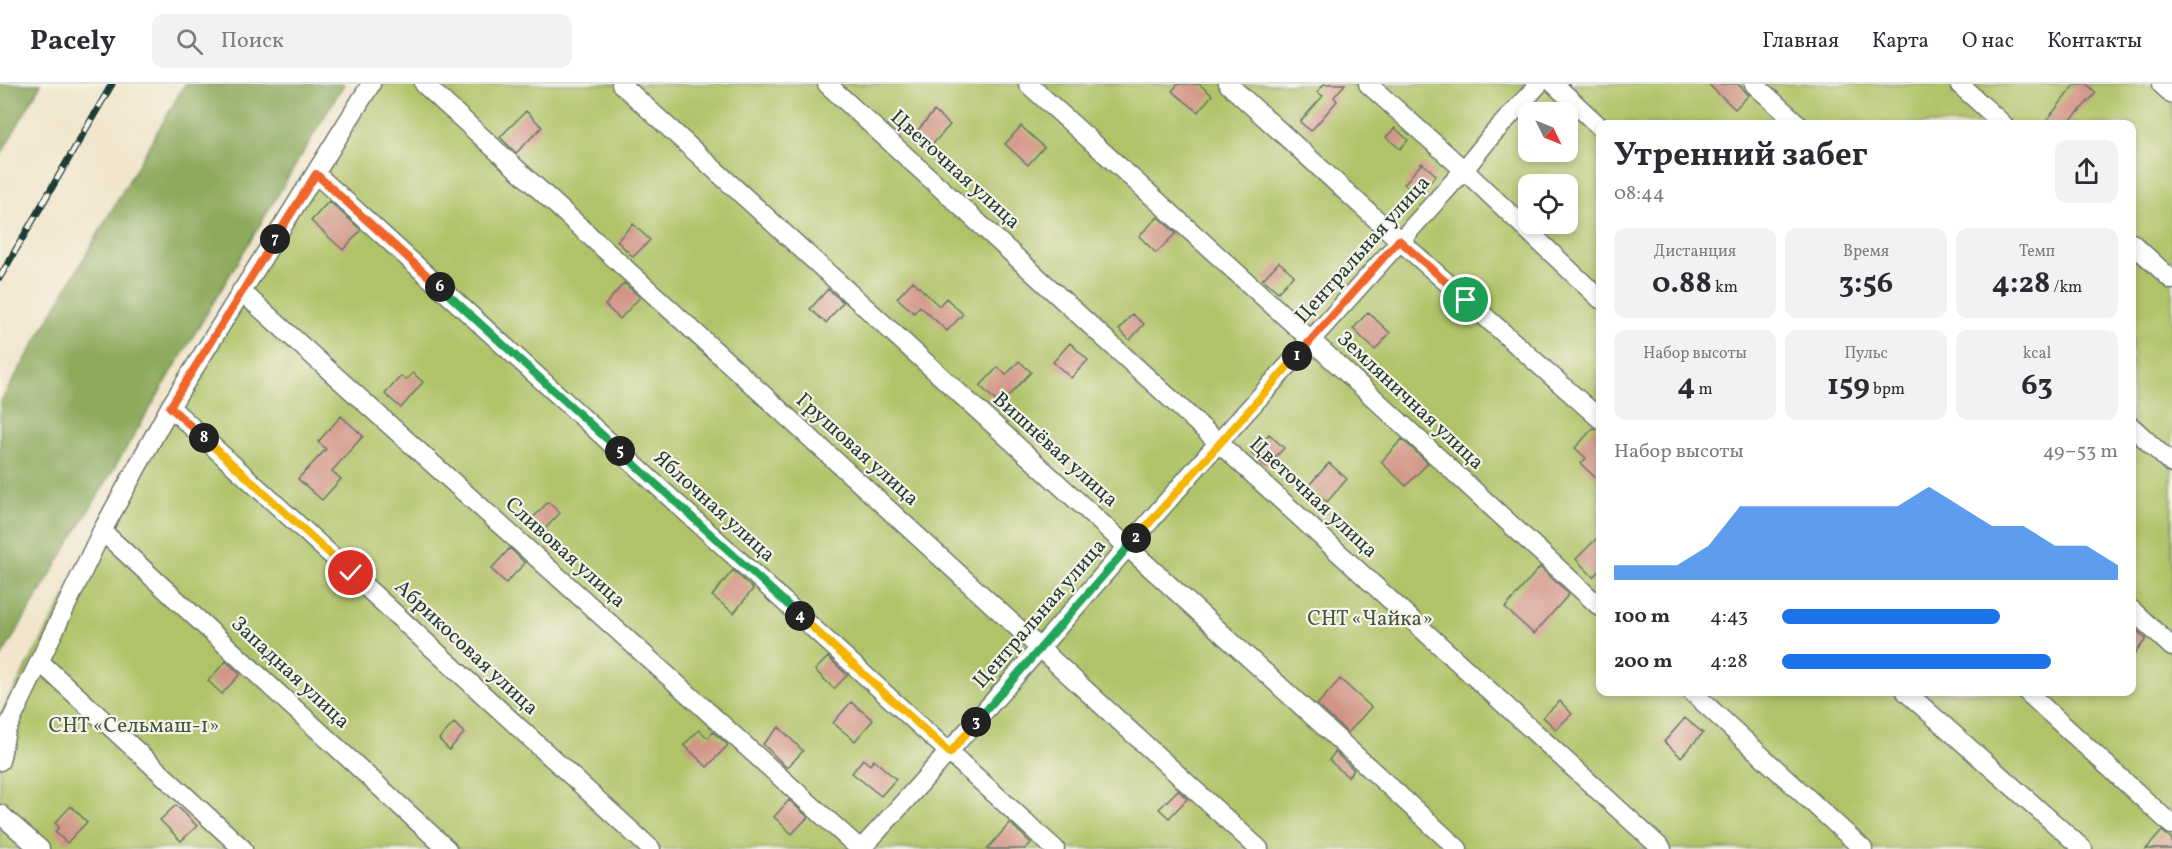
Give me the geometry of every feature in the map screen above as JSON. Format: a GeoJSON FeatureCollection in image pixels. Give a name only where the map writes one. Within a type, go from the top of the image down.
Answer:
{"type":"FeatureCollection","features":[{"type":"Feature","properties":{"kind":"street"},"geometry":{"type":"LineString","coordinates":[[0,761],[6,731],[102,531],[170,407],[371,84]]}},
{"type":"Feature","properties":{"kind":"street","name":"Грушовая улица"},"geometry":{"type":"LineString","coordinates":[[424,84],[1259,849]]}},
{"type":"Feature","properties":{"kind":"street","name":"Вишнёвая улица"},"geometry":{"type":"LineString","coordinates":[[621,84],[1458,849]]}},
{"type":"Feature","properties":{"kind":"street","name":"Цветочная улица"},"geometry":{"type":"LineString","coordinates":[[827,84],[1662,849]]}},
{"type":"Feature","properties":{"kind":"street","name":"Земляничная улица"},"geometry":{"type":"LineString","coordinates":[[1028,84],[1311,340],[1596,603]]}},
{"type":"Feature","properties":{"kind":"street"},"geometry":{"type":"LineString","coordinates":[[1228,84],[1596,415]]}},
{"type":"Feature","properties":{"kind":"street"},"geometry":{"type":"LineString","coordinates":[[1368,84],[1464,170],[1596,295]]}},
{"type":"Feature","properties":{"kind":"street","name":"Центральная улица"},"geometry":{"type":"LineString","coordinates":[[860,849],[950,753],[1219,442],[1539,84]]}},
{"type":"Feature","properties":{"kind":"street"},"geometry":{"type":"LineString","coordinates":[[1554,84],[1596,123]]}},
{"type":"Feature","properties":{"kind":"street"},"geometry":{"type":"LineString","coordinates":[[1754,84],[1794,120]]}},
{"type":"Feature","properties":{"kind":"street"},"geometry":{"type":"LineString","coordinates":[[1959,84],[1999,120]]}},
{"type":"Feature","properties":{"kind":"street"},"geometry":{"type":"LineString","coordinates":[[2161,84],[2172,94]]}},
{"type":"Feature","properties":{"kind":"street","name":"Яблочная улица"},"geometry":{"type":"LineString","coordinates":[[316,174],[1055,849]]}},
{"type":"Feature","properties":{"kind":"street"},"geometry":{"type":"LineString","coordinates":[[2136,247],[2172,280]]}},
{"type":"Feature","properties":{"kind":"street","name":"Сливовая улица"},"geometry":{"type":"LineString","coordinates":[[241,291],[860,849]]}},
{"type":"Feature","properties":{"kind":"street","name":"Абрикосовая улица"},"geometry":{"type":"LineString","coordinates":[[170,407],[651,849]]}},
{"type":"Feature","properties":{"kind":"street"},"geometry":{"type":"LineString","coordinates":[[2136,431],[2172,464]]}},
{"type":"Feature","properties":{"kind":"street","name":"Западная улица"},"geometry":{"type":"LineString","coordinates":[[102,531],[447,849]]}},
{"type":"Feature","properties":{"kind":"street"},"geometry":{"type":"LineString","coordinates":[[2136,614],[2172,647]]}},
{"type":"Feature","properties":{"kind":"street"},"geometry":{"type":"LineString","coordinates":[[39,661],[243,849]]}},
{"type":"Feature","properties":{"kind":"street"},"geometry":{"type":"LineString","coordinates":[[1696,696],[1863,849]]}},
{"type":"Feature","properties":{"kind":"street"},"geometry":{"type":"LineString","coordinates":[[1911,696],[2083,849]]}},
{"type":"Feature","properties":{"kind":"street"},"geometry":{"type":"LineString","coordinates":[[2031,696],[2172,825]]}},
{"type":"Feature","properties":{"kind":"street"},"geometry":{"type":"LineString","coordinates":[[0,814],[40,849]]}},
{"type":"Feature","properties":{"kind":"green space"},"geometry":{"type":"Polygon","coordinates":[[[0,84],[41,84],[0,156],[0,84]]]}},
{"type":"Feature","properties":{"kind":"green space"},"geometry":{"type":"Polygon","coordinates":[[[185,84],[344,84],[0,659],[0,403],[185,84]]]}},
{"type":"Feature","properties":{"kind":"green space"},"geometry":{"type":"Polygon","coordinates":[[[371,84],[2172,84],[2172,849],[0,849],[0,716],[170,407],[371,84]]]}},
{"type":"Feature","properties":{"kind":"building"},"geometry":{"type":"Polygon","coordinates":[[[1178,84],[1199,84],[1212,95],[1198,112],[1172,91],[1178,84]]]}},
{"type":"Feature","properties":{"kind":"building"},"geometry":{"type":"Polygon","coordinates":[[[1324,84],[1345,84],[1334,97],[1337,101],[1311,131],[1300,122],[1323,96],[1317,92],[1324,84]]]}},
{"type":"Feature","properties":{"kind":"building"},"geometry":{"type":"Polygon","coordinates":[[[1708,84],[1738,84],[1749,95],[1735,109],[1708,84]]]}},
{"type":"Feature","properties":{"kind":"building"},"geometry":{"type":"Polygon","coordinates":[[[2075,84],[2087,84],[2096,93],[2071,120],[2047,120],[2075,84]]]}},
{"type":"Feature","properties":{"kind":"building"},"geometry":{"type":"Polygon","coordinates":[[[526,111],[542,127],[516,153],[500,137],[526,111]]]}},
{"type":"Feature","properties":{"kind":"building"},"geometry":{"type":"Polygon","coordinates":[[[934,111],[950,125],[929,148],[914,135],[934,111]]]}},
{"type":"Feature","properties":{"kind":"building"},"geometry":{"type":"Polygon","coordinates":[[[1021,126],[1044,147],[1028,165],[1005,144],[1021,126]]]}},
{"type":"Feature","properties":{"kind":"building"},"geometry":{"type":"Polygon","coordinates":[[[1395,128],[1408,140],[1400,149],[1386,137],[1395,128]]]}},
{"type":"Feature","properties":{"kind":"building"},"geometry":{"type":"Polygon","coordinates":[[[1422,163],[1436,175],[1418,196],[1404,184],[1422,163]]]}},
{"type":"Feature","properties":{"kind":"building"},"geometry":{"type":"Polygon","coordinates":[[[329,201],[361,230],[343,250],[311,221],[329,201]]]}},
{"type":"Feature","properties":{"kind":"building"},"geometry":{"type":"Polygon","coordinates":[[[1158,217],[1176,233],[1156,253],[1139,236],[1158,217]]]}},
{"type":"Feature","properties":{"kind":"building"},"geometry":{"type":"Polygon","coordinates":[[[633,224],[650,240],[633,257],[617,241],[633,224]]]}},
{"type":"Feature","properties":{"kind":"building"},"geometry":{"type":"Polygon","coordinates":[[[1279,262],[1294,275],[1278,292],[1263,279],[1279,262]]]}},
{"type":"Feature","properties":{"kind":"building"},"geometry":{"type":"Polygon","coordinates":[[[913,281],[939,306],[946,298],[963,314],[947,331],[920,306],[914,313],[897,298],[913,281]]]}},
{"type":"Feature","properties":{"kind":"building"},"geometry":{"type":"Polygon","coordinates":[[[624,283],[640,297],[620,319],[605,305],[624,283]]]}},
{"type":"Feature","properties":{"kind":"building"},"geometry":{"type":"Polygon","coordinates":[[[828,289],[843,302],[826,323],[810,309],[828,289]]]}},
{"type":"Feature","properties":{"kind":"building"},"geometry":{"type":"Polygon","coordinates":[[[1368,312],[1390,333],[1375,350],[1353,329],[1368,312]]]}},
{"type":"Feature","properties":{"kind":"building"},"geometry":{"type":"Polygon","coordinates":[[[1132,314],[1144,324],[1130,340],[1119,330],[1132,314]]]}},
{"type":"Feature","properties":{"kind":"building"},"geometry":{"type":"Polygon","coordinates":[[[1070,343],[1088,360],[1071,378],[1053,362],[1070,343]]]}},
{"type":"Feature","properties":{"kind":"building"},"geometry":{"type":"Polygon","coordinates":[[[1019,361],[1031,372],[1000,405],[980,386],[998,367],[1006,375],[1019,361]]]}},
{"type":"Feature","properties":{"kind":"building"},"geometry":{"type":"Polygon","coordinates":[[[413,373],[423,382],[401,408],[385,394],[401,376],[406,380],[413,373]]]}},
{"type":"Feature","properties":{"kind":"building"},"geometry":{"type":"Polygon","coordinates":[[[341,416],[363,436],[332,471],[341,479],[322,500],[298,479],[326,449],[318,442],[341,416]]]}},
{"type":"Feature","properties":{"kind":"building"},"geometry":{"type":"Polygon","coordinates":[[[1593,428],[1596,429],[1596,478],[1581,464],[1586,458],[1575,448],[1593,428]]]}},
{"type":"Feature","properties":{"kind":"building"},"geometry":{"type":"Polygon","coordinates":[[[1269,434],[1284,448],[1266,467],[1251,453],[1269,434]]]}},
{"type":"Feature","properties":{"kind":"building"},"geometry":{"type":"Polygon","coordinates":[[[1402,439],[1428,463],[1406,486],[1381,462],[1402,439]]]}},
{"type":"Feature","properties":{"kind":"building"},"geometry":{"type":"Polygon","coordinates":[[[1329,463],[1347,479],[1327,502],[1309,485],[1329,463]]]}},
{"type":"Feature","properties":{"kind":"building"},"geometry":{"type":"Polygon","coordinates":[[[548,502],[560,513],[543,531],[531,520],[548,502]]]}},
{"type":"Feature","properties":{"kind":"building"},"geometry":{"type":"Polygon","coordinates":[[[1596,539],[1596,574],[1593,577],[1576,559],[1596,539]]]}},
{"type":"Feature","properties":{"kind":"building"},"geometry":{"type":"Polygon","coordinates":[[[510,548],[525,563],[506,583],[491,569],[510,548]]]}},
{"type":"Feature","properties":{"kind":"building"},"geometry":{"type":"Polygon","coordinates":[[[1540,567],[1569,594],[1534,634],[1505,608],[1540,567]]]}},
{"type":"Feature","properties":{"kind":"building"},"geometry":{"type":"Polygon","coordinates":[[[733,570],[753,589],[734,613],[712,596],[733,570]]]}},
{"type":"Feature","properties":{"kind":"building"},"geometry":{"type":"Polygon","coordinates":[[[2136,630],[2146,639],[2136,652],[2136,630]]]}},
{"type":"Feature","properties":{"kind":"building"},"geometry":{"type":"Polygon","coordinates":[[[828,657],[847,675],[834,689],[815,670],[828,657]]]}},
{"type":"Feature","properties":{"kind":"building"},"geometry":{"type":"Polygon","coordinates":[[[226,661],[240,674],[222,694],[208,681],[226,661]]]}},
{"type":"Feature","properties":{"kind":"building"},"geometry":{"type":"Polygon","coordinates":[[[1340,679],[1371,707],[1348,733],[1317,705],[1340,679]]]}},
{"type":"Feature","properties":{"kind":"building"},"geometry":{"type":"Polygon","coordinates":[[[1560,701],[1572,714],[1556,729],[1543,717],[1560,701]]]}},
{"type":"Feature","properties":{"kind":"building"},"geometry":{"type":"Polygon","coordinates":[[[851,702],[873,720],[855,741],[833,723],[851,702]]]}},
{"type":"Feature","properties":{"kind":"building"},"geometry":{"type":"Polygon","coordinates":[[[1685,718],[1703,733],[1681,757],[1664,742],[1685,718]]]}},
{"type":"Feature","properties":{"kind":"building"},"geometry":{"type":"Polygon","coordinates":[[[454,723],[464,733],[449,750],[439,739],[454,723]]]}},
{"type":"Feature","properties":{"kind":"building"},"geometry":{"type":"Polygon","coordinates":[[[779,727],[803,751],[787,768],[763,744],[779,727]]]}},
{"type":"Feature","properties":{"kind":"building"},"geometry":{"type":"Polygon","coordinates":[[[699,730],[708,738],[713,732],[728,745],[707,767],[684,745],[699,730]]]}},
{"type":"Feature","properties":{"kind":"building"},"geometry":{"type":"Polygon","coordinates":[[[1335,752],[1354,770],[1348,777],[1329,760],[1335,752]]]}},
{"type":"Feature","properties":{"kind":"building"},"geometry":{"type":"Polygon","coordinates":[[[863,759],[870,765],[874,760],[896,779],[881,796],[852,773],[863,759]]]}},
{"type":"Feature","properties":{"kind":"building"},"geometry":{"type":"Polygon","coordinates":[[[1178,790],[1187,799],[1169,818],[1159,809],[1178,790]]]}},
{"type":"Feature","properties":{"kind":"building"},"geometry":{"type":"Polygon","coordinates":[[[789,800],[808,817],[792,834],[774,817],[789,800]]]}},
{"type":"Feature","properties":{"kind":"building"},"geometry":{"type":"Polygon","coordinates":[[[176,805],[197,826],[181,841],[160,820],[176,805]]]}},
{"type":"Feature","properties":{"kind":"building"},"geometry":{"type":"Polygon","coordinates":[[[71,806],[87,822],[67,843],[55,832],[59,827],[55,823],[71,806]]]}},
{"type":"Feature","properties":{"kind":"building"},"geometry":{"type":"Polygon","coordinates":[[[1010,823],[1031,843],[1025,849],[987,849],[1010,823]]]}},
{"type":"Feature","properties":{"kind":"building"},"geometry":{"type":"Polygon","coordinates":[[[2162,831],[2172,839],[2172,849],[2146,849],[2162,831]]]}},
{"type":"Feature","properties":{"kind":"railway"},"geometry":{"type":"LineString","coordinates":[[0,277],[112,84]]}},
{"type":"Feature","properties":{"kind":"route"},"geometry":{"type":"LineString","coordinates":[[351,573],[170,407],[316,174],[950,753],[1219,442],[1399,240],[1466,300]]}},
{"type":"Feature","properties":{"kind":"park label","name":"СНТ «Чайка»"},"geometry":{"type":"Point","coordinates":[1370,619]}},
{"type":"Feature","properties":{"kind":"park label","name":"СНТ «Сельмаш-1»"},"geometry":{"type":"Point","coordinates":[134,726]}}]}
